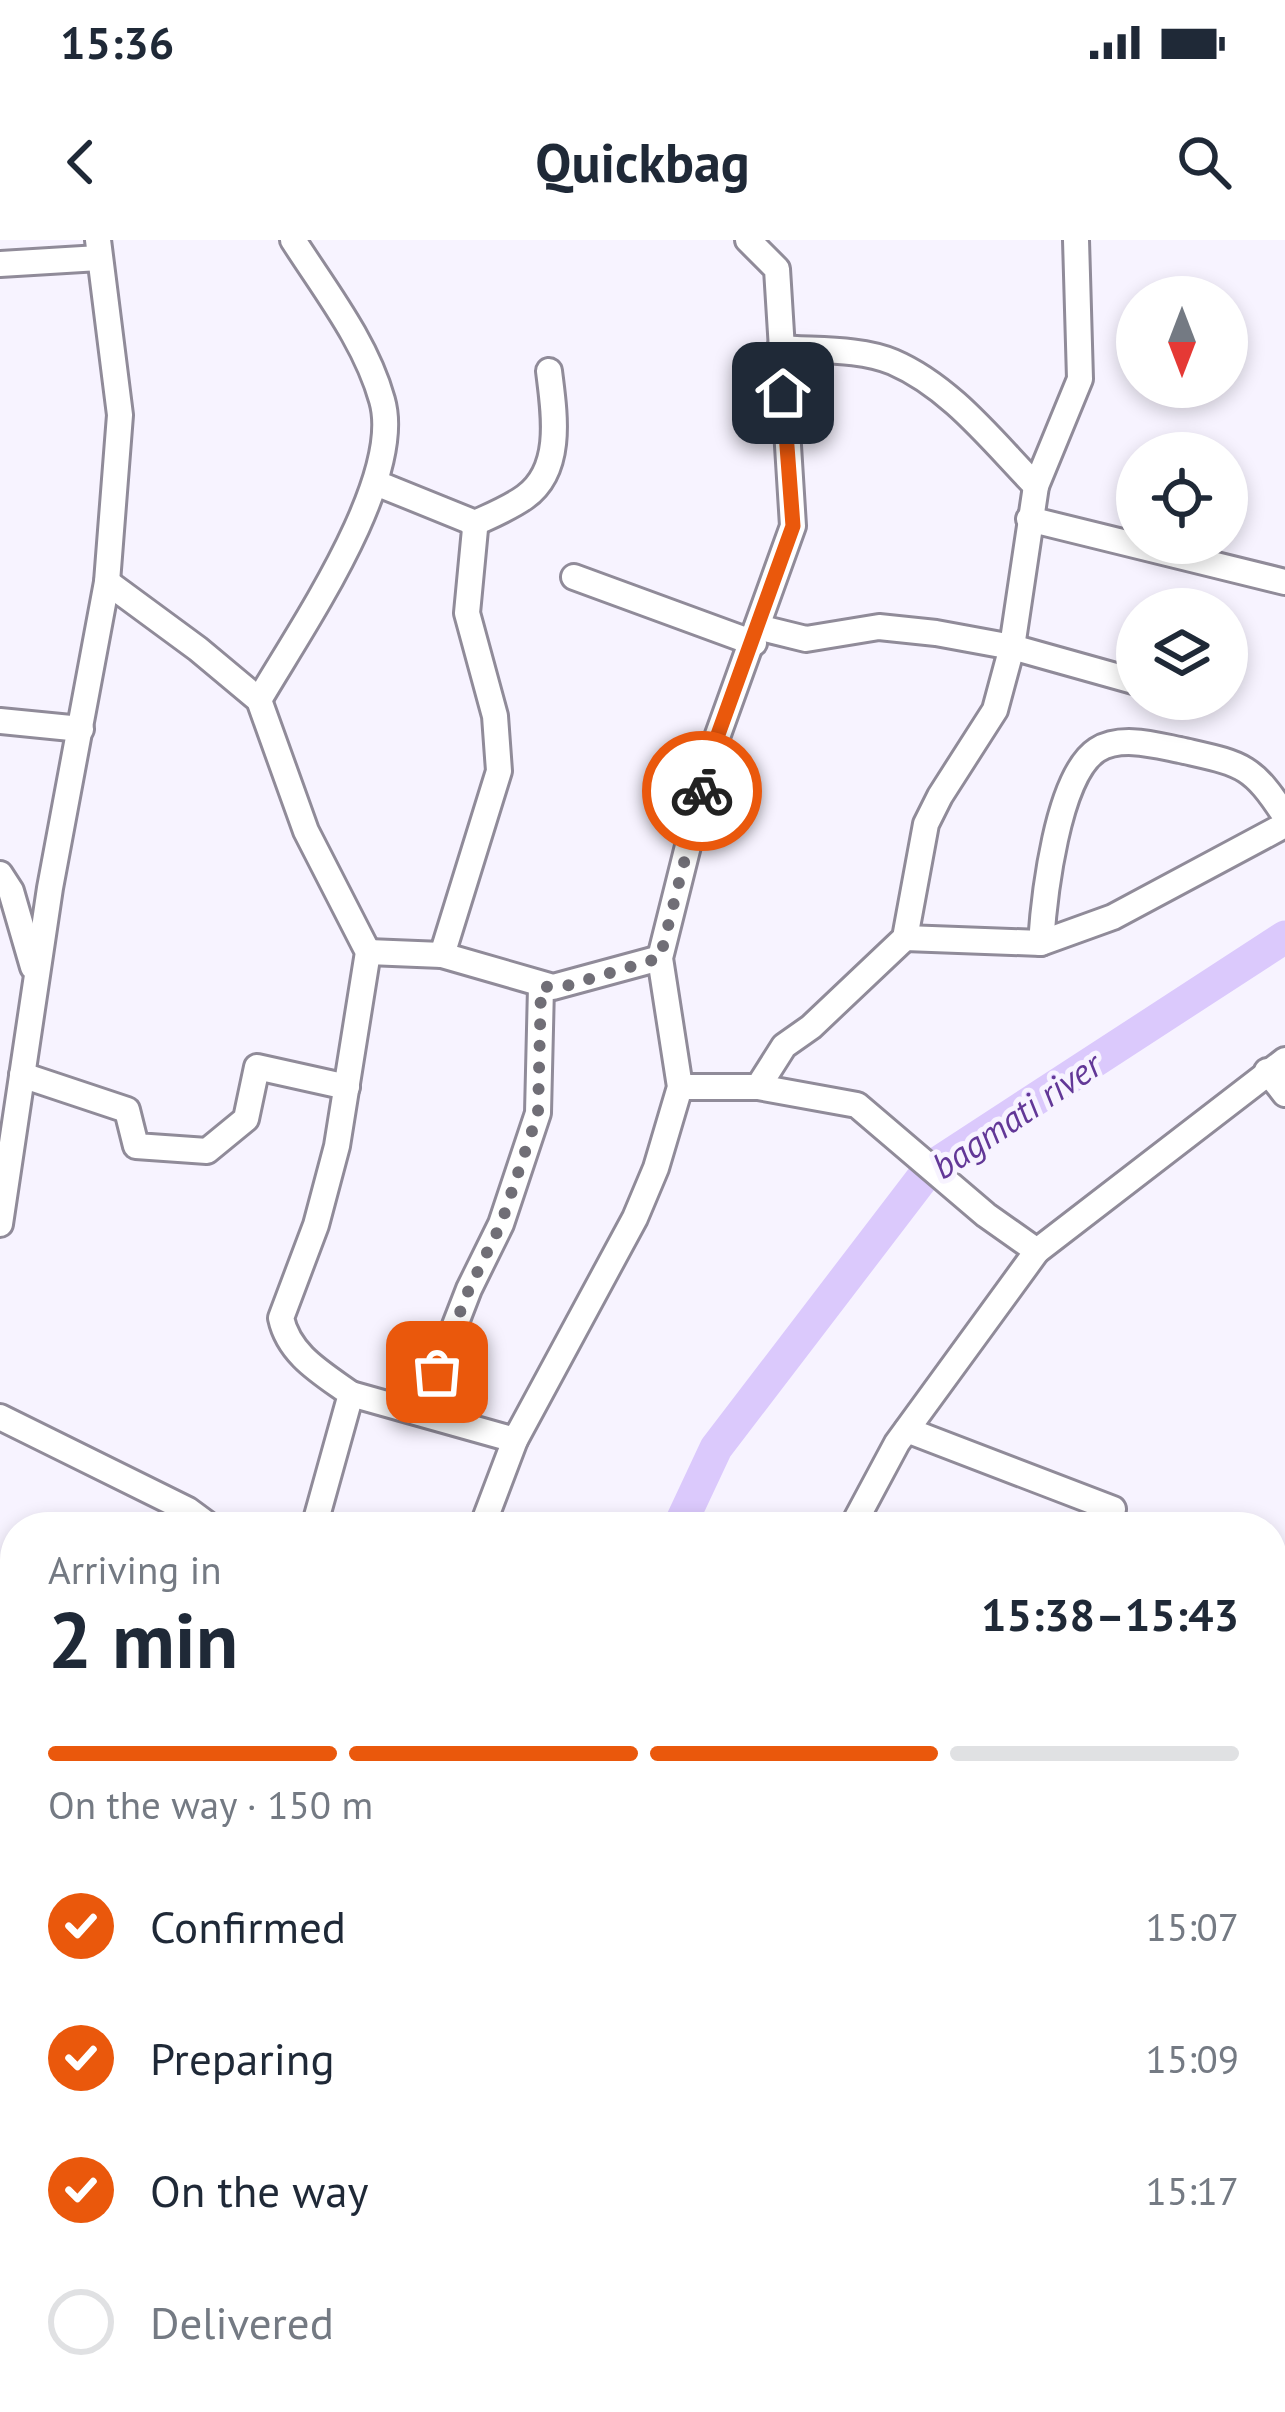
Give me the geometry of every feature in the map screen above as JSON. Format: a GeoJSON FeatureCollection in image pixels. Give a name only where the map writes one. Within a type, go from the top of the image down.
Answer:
{"type":"FeatureCollection","features":[{"type":"Feature","properties":{"kind":"street"},"geometry":{"type":"LineString","coordinates":[[259,700],[326,586],[376,483],[386,426],[384,404],[346,323],[293,240]]}},
{"type":"Feature","properties":{"kind":"street"},"geometry":{"type":"LineString","coordinates":[[748,240],[777,269]]}},
{"type":"Feature","properties":{"kind":"street"},"geometry":{"type":"LineString","coordinates":[[488,1512],[515,1440],[635,1218],[656,1168],[680,1087],[660,958],[711,754],[793,526],[780,348],[779,240]]}},
{"type":"Feature","properties":{"kind":"street"},"geometry":{"type":"LineString","coordinates":[[758,1087],[784,1046],[812,1028],[905,938],[926,824],[995,710],[1012,647],[1036,486],[1080,379],[1076,240]]}},
{"type":"Feature","properties":{"kind":"street"},"geometry":{"type":"LineString","coordinates":[[0,264],[98,249],[120,415],[106,582],[36,977],[0,1224]]}},
{"type":"Feature","properties":{"kind":"street"},"geometry":{"type":"LineString","coordinates":[[780,348],[892,362],[961,409],[1036,486]]}},
{"type":"Feature","properties":{"kind":"street"},"geometry":{"type":"LineString","coordinates":[[376,483],[473,524],[524,498],[549,464],[554,414],[549,371]]}},
{"type":"Feature","properties":{"kind":"street"},"geometry":{"type":"LineString","coordinates":[[1029,519],[1285,582]]}},
{"type":"Feature","properties":{"kind":"street"},"geometry":{"type":"LineString","coordinates":[[442,955],[499,771],[495,716],[467,613],[473,524]]}},
{"type":"Feature","properties":{"kind":"street"},"geometry":{"type":"LineString","coordinates":[[574,577],[755,635],[806,639],[879,627],[1012,647],[1116,676]]}},
{"type":"Feature","properties":{"kind":"street"},"geometry":{"type":"LineString","coordinates":[[106,582],[259,700],[305,831],[368,952],[325,1194],[281,1318],[284,1333],[304,1359],[351,1394],[515,1440]]}},
{"type":"Feature","properties":{"kind":"street"},"geometry":{"type":"LineString","coordinates":[[0,721],[81,729]]}},
{"type":"Feature","properties":{"kind":"street"},"geometry":{"type":"LineString","coordinates":[[905,938],[1041,943],[1113,917],[1285,821],[1261,779],[1238,766],[1153,745],[1129,742],[1096,750],[1072,788],[1046,871],[1041,943]]}},
{"type":"Feature","properties":{"kind":"street"},"geometry":{"type":"LineString","coordinates":[[0,874],[10,891],[36,977]]}},
{"type":"Feature","properties":{"kind":"street"},"geometry":{"type":"LineString","coordinates":[[368,952],[442,955],[541,987],[566,986],[660,958]]}},
{"type":"Feature","properties":{"kind":"street"},"geometry":{"type":"LineString","coordinates":[[421,1413],[469,1289],[501,1224],[538,1113],[541,987]]}},
{"type":"Feature","properties":{"kind":"street"},"geometry":{"type":"LineString","coordinates":[[861,1512],[907,1430],[1037,1251],[1276,1065],[1285,1094]]}},
{"type":"Feature","properties":{"kind":"street"},"geometry":{"type":"LineString","coordinates":[[22,1075],[127,1110],[136,1146],[207,1151],[246,1119],[257,1067],[347,1087]]}},
{"type":"Feature","properties":{"kind":"street"},"geometry":{"type":"LineString","coordinates":[[680,1087],[758,1087],[857,1105],[986,1215],[1037,1251]]}},
{"type":"Feature","properties":{"kind":"street"},"geometry":{"type":"LineString","coordinates":[[318,1512],[351,1394]]}},
{"type":"Feature","properties":{"kind":"street"},"geometry":{"type":"LineString","coordinates":[[0,1418],[171,1512]]}},
{"type":"Feature","properties":{"kind":"street"},"geometry":{"type":"LineString","coordinates":[[907,1430],[1113,1509]]}},
{"type":"Feature","properties":{"kind":"waterway","name":"bagmati river"},"geometry":{"type":"LineString","coordinates":[[686,1512],[716,1448],[930,1168],[1285,937]]}},
{"type":"Feature","properties":{"kind":"way so far"},"geometry":{"type":"LineString","coordinates":[[437,1372],[501,1224],[538,1113],[541,987],[566,986],[660,958],[702,791]]}},
{"type":"Feature","properties":{"kind":"route"},"geometry":{"type":"LineString","coordinates":[[702,791],[793,526],[783,393]]}}]}
